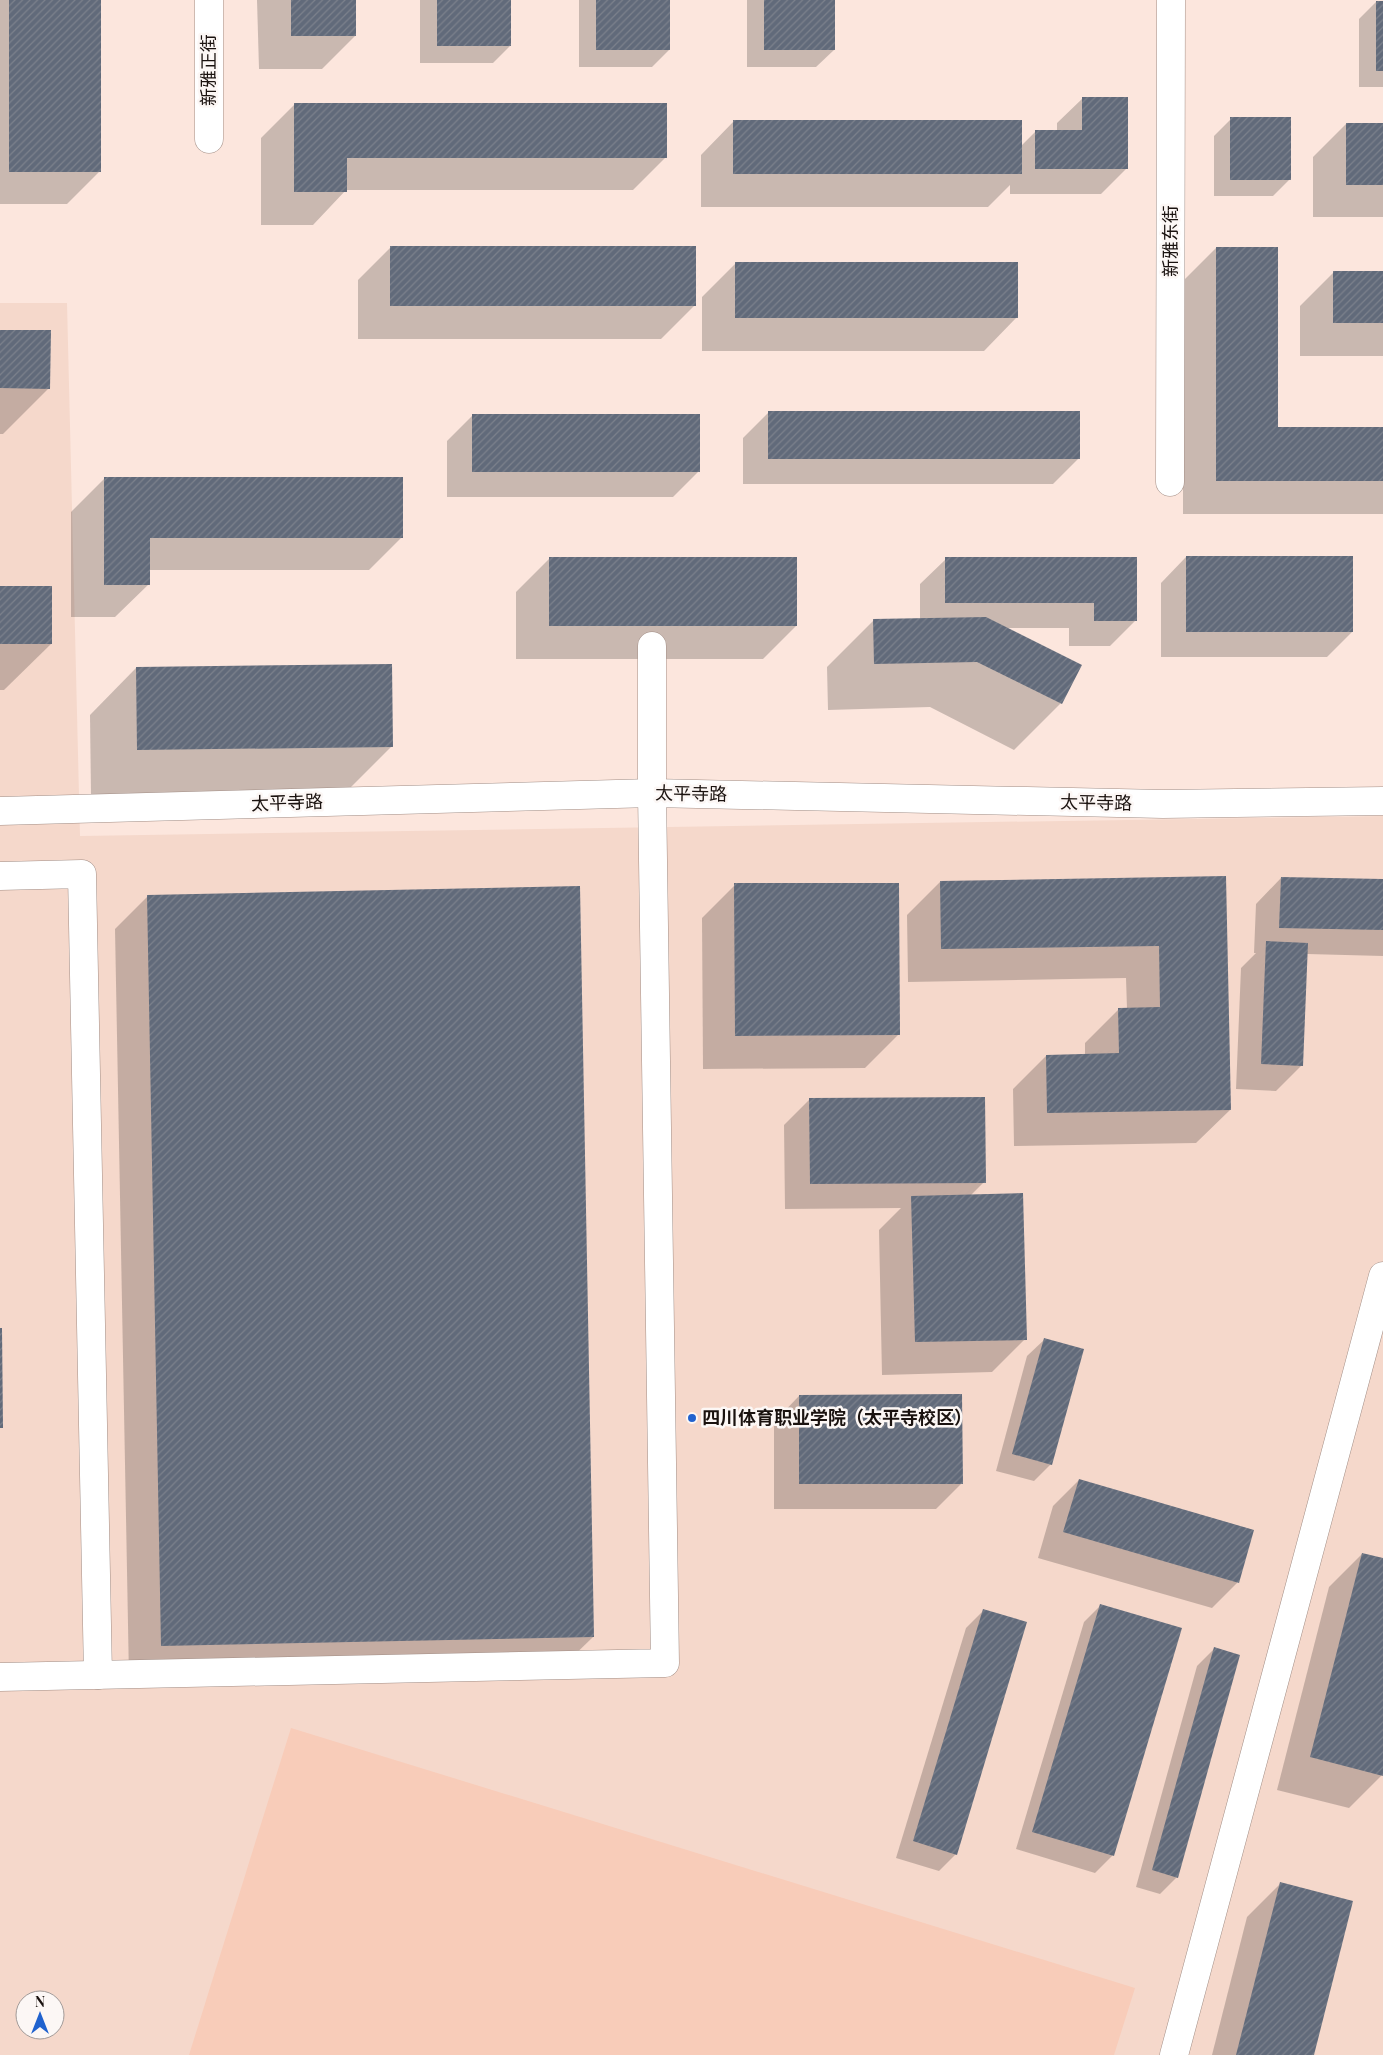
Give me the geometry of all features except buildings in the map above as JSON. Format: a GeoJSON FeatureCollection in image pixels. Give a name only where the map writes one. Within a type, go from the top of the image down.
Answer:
{"type":"FeatureCollection","features":[{"type":"Feature","properties":{"kind":"street","name":"新雅正街"},"geometry":{"type":"LineString","coordinates":[[209,0],[209,139]]}},
{"type":"Feature","properties":{"kind":"street","name":"新雅东街"},"geometry":{"type":"LineString","coordinates":[[1170,482],[1171,0]]}},
{"type":"Feature","properties":{"kind":"street"},"geometry":{"type":"LineString","coordinates":[[0,1677],[665,1663],[652,793],[652,646]]}},
{"type":"Feature","properties":{"kind":"street","name":"太平寺路"},"geometry":{"type":"LineString","coordinates":[[0,812],[652,793],[1164,804],[1383,801]]}},
{"type":"Feature","properties":{"kind":"street"},"geometry":{"type":"LineString","coordinates":[[0,876],[82,874],[98,1675]]}},
{"type":"Feature","properties":{"kind":"street"},"geometry":{"type":"LineString","coordinates":[[1174,2055],[1383,1276]]}},
{"type":"Feature","properties":{"kind":"shaded area","name":"四川体育职业学院（太平寺校区）"},"geometry":{"type":"Polygon","coordinates":[[[0,303],[67,303],[80,836],[1383,816],[1383,2055],[0,2055],[0,303]]]}},
{"type":"Feature","properties":{"kind":"shaded area"},"geometry":{"type":"Polygon","coordinates":[[[291,1728],[1135,1988],[1114,2055],[189,2055],[291,1728]]]}},
{"type":"Feature","properties":{"kind":"place","name":"四川体育职业学院（太平寺校区）"},"geometry":{"type":"Point","coordinates":[692,1418]}}]}
